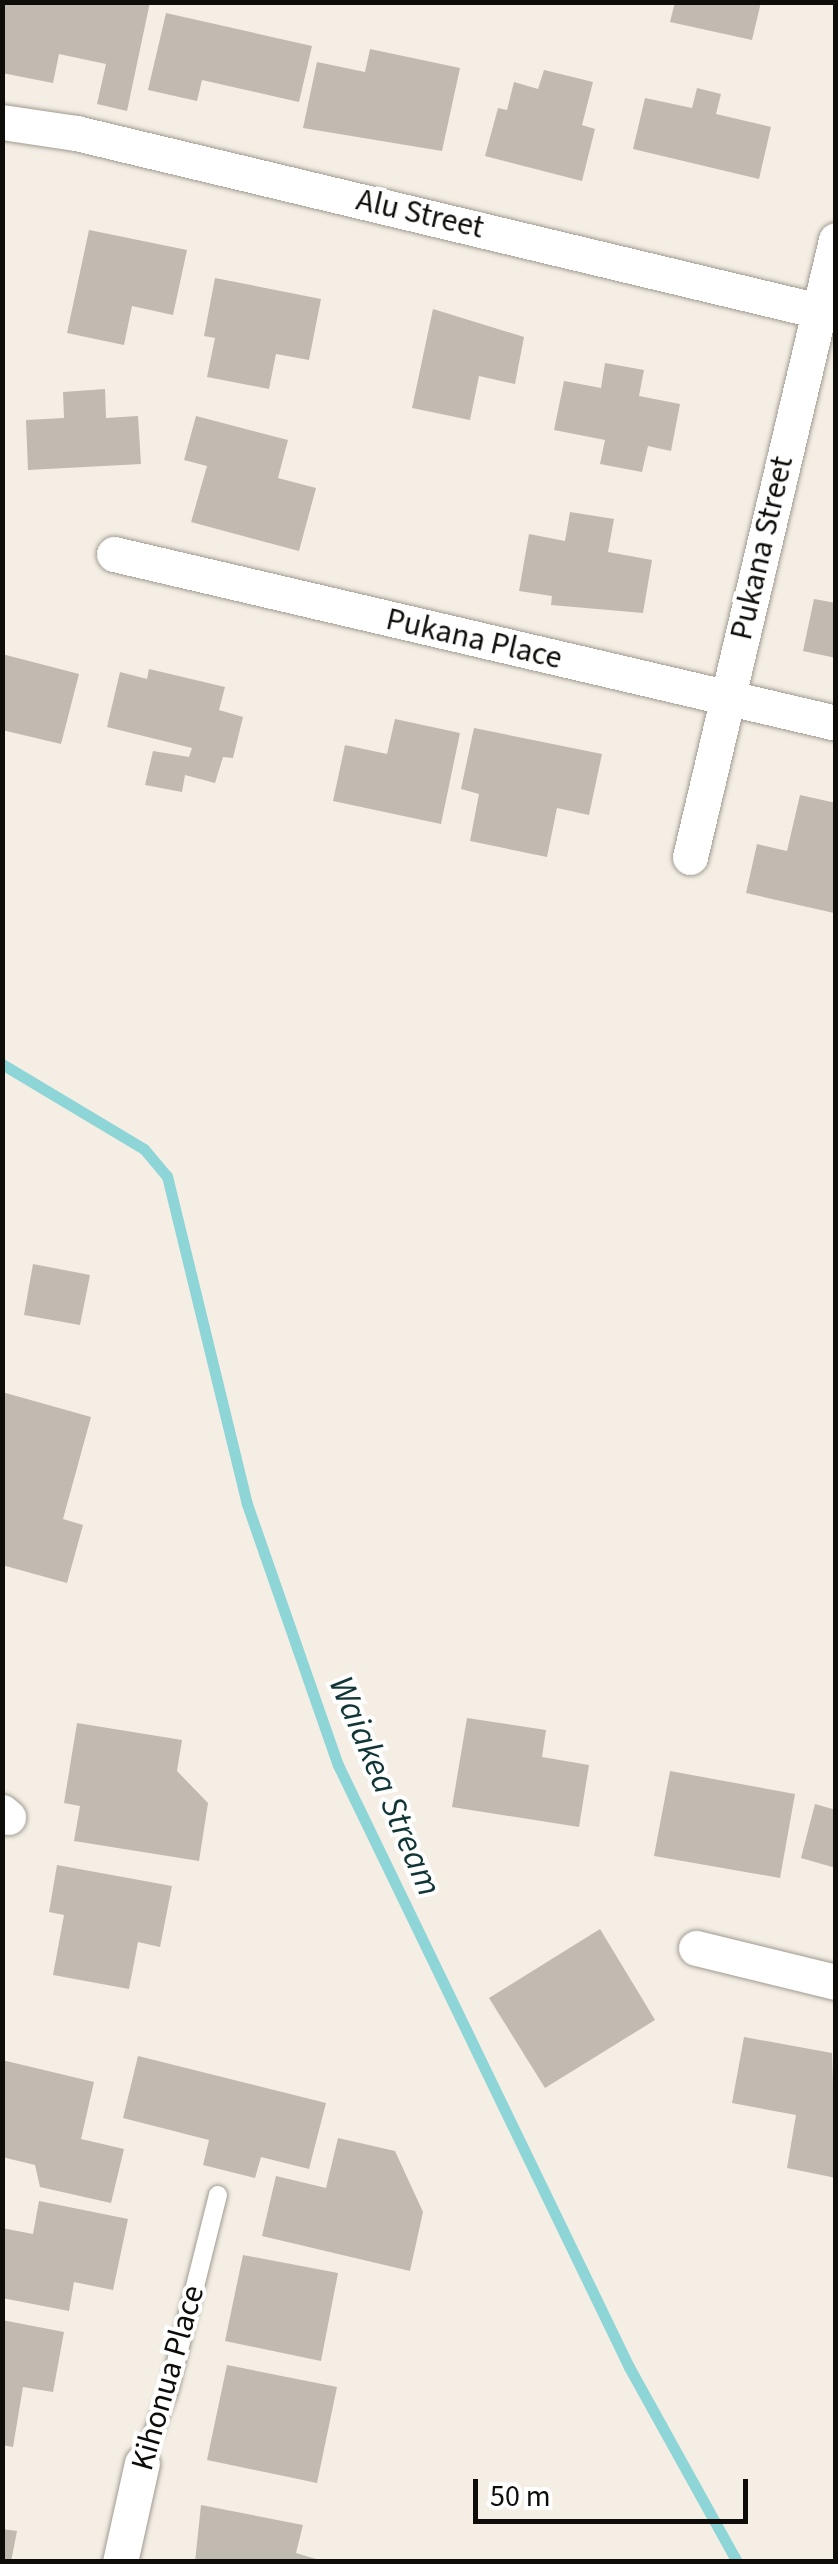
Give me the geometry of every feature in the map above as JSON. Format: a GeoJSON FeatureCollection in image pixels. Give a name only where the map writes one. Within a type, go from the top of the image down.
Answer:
{"type":"FeatureCollection","features":[{"type":"Feature","properties":{"kind":"street","name":"Alu Street"},"geometry":{"type":"LineString","coordinates":[[2,122],[76,133],[827,313]]}},
{"type":"Feature","properties":{"kind":"street","name":"Pukana Street"},"geometry":{"type":"LineString","coordinates":[[690,857],[726,699],[827,313],[836,240]]}},
{"type":"Feature","properties":{"kind":"street","name":"Pukana Place"},"geometry":{"type":"LineString","coordinates":[[114,554],[836,722]]}},
{"type":"Feature","properties":{"kind":"street"},"geometry":{"type":"LineString","coordinates":[[696,1948],[836,1982]]}},
{"type":"Feature","properties":{"kind":"street","name":"Kihonua Place"},"geometry":{"type":"LineString","coordinates":[[120,2562],[142,2463]]}},
{"type":"Feature","properties":{"kind":"lane","name":"Kihonua Place"},"geometry":{"type":"LineString","coordinates":[[142,2463],[169,2390],[218,2195]]}},
{"type":"Feature","properties":{"kind":"building"},"geometry":{"type":"Polygon","coordinates":[[[3,2],[150,2],[127,111],[97,104],[106,64],[59,54],[53,83],[2,73],[3,2]]]}},
{"type":"Feature","properties":{"kind":"building"},"geometry":{"type":"Polygon","coordinates":[[[675,2],[761,2],[752,40],[670,22],[675,2]]]}},
{"type":"Feature","properties":{"kind":"building"},"geometry":{"type":"Polygon","coordinates":[[[166,13],[312,46],[299,102],[202,80],[197,101],[148,90],[166,13]]]}},
{"type":"Feature","properties":{"kind":"building"},"geometry":{"type":"Polygon","coordinates":[[[370,49],[460,68],[442,151],[303,128],[317,62],[365,72],[370,49]]]}},
{"type":"Feature","properties":{"kind":"building"},"geometry":{"type":"Polygon","coordinates":[[[544,70],[593,82],[582,125],[595,129],[582,181],[485,156],[498,108],[507,110],[514,82],[538,89],[544,70]]]}},
{"type":"Feature","properties":{"kind":"building"},"geometry":{"type":"Polygon","coordinates":[[[697,88],[721,94],[716,114],[771,127],[759,179],[633,149],[645,98],[692,108],[697,88]]]}},
{"type":"Feature","properties":{"kind":"building"},"geometry":{"type":"Polygon","coordinates":[[[89,230],[187,250],[173,315],[132,306],[124,345],[67,333],[89,230]]]}},
{"type":"Feature","properties":{"kind":"building"},"geometry":{"type":"Polygon","coordinates":[[[215,278],[321,299],[309,360],[276,354],[269,389],[207,377],[215,338],[204,336],[215,278]]]}},
{"type":"Feature","properties":{"kind":"building"},"geometry":{"type":"Polygon","coordinates":[[[433,309],[524,337],[515,384],[479,376],[470,420],[412,408],[433,309]]]}},
{"type":"Feature","properties":{"kind":"building"},"geometry":{"type":"Polygon","coordinates":[[[605,363],[644,370],[639,396],[680,404],[671,451],[648,446],[642,472],[600,464],[605,440],[554,430],[564,381],[601,388],[605,363]]]}},
{"type":"Feature","properties":{"kind":"building"},"geometry":{"type":"Polygon","coordinates":[[[105,389],[106,418],[138,416],[141,464],[28,470],[26,420],[64,418],[63,392],[105,389]]]}},
{"type":"Feature","properties":{"kind":"building"},"geometry":{"type":"Polygon","coordinates":[[[196,416],[288,440],[278,478],[316,488],[299,551],[191,522],[207,466],[184,460],[196,416]]]}},
{"type":"Feature","properties":{"kind":"building"},"geometry":{"type":"Polygon","coordinates":[[[570,512],[614,519],[608,552],[652,560],[643,613],[551,605],[552,596],[519,591],[529,534],[565,541],[570,512]]]}},
{"type":"Feature","properties":{"kind":"building"},"geometry":{"type":"Polygon","coordinates":[[[814,599],[836,603],[836,658],[803,651],[814,599]]]}},
{"type":"Feature","properties":{"kind":"building"},"geometry":{"type":"Polygon","coordinates":[[[2,654],[79,674],[61,744],[2,730],[2,654]]]}},
{"type":"Feature","properties":{"kind":"building"},"geometry":{"type":"Polygon","coordinates":[[[149,669],[225,687],[219,710],[243,717],[233,758],[223,757],[215,783],[185,775],[182,792],[145,785],[153,751],[189,757],[192,748],[107,727],[120,672],[147,679],[149,669]]]}},
{"type":"Feature","properties":{"kind":"building"},"geometry":{"type":"Polygon","coordinates":[[[395,719],[460,733],[441,824],[333,801],[345,745],[387,754],[395,719]]]}},
{"type":"Feature","properties":{"kind":"building"},"geometry":{"type":"Polygon","coordinates":[[[474,728],[602,754],[589,815],[557,808],[547,857],[470,841],[479,794],[461,789],[474,728]]]}},
{"type":"Feature","properties":{"kind":"building"},"geometry":{"type":"Polygon","coordinates":[[[800,795],[836,803],[834,913],[746,893],[757,844],[787,851],[800,795]]]}},
{"type":"Feature","properties":{"kind":"building"},"geometry":{"type":"Polygon","coordinates":[[[33,1264],[90,1275],[80,1325],[24,1315],[33,1264]]]}},
{"type":"Feature","properties":{"kind":"building"},"geometry":{"type":"Polygon","coordinates":[[[2,1392],[91,1417],[63,1519],[83,1525],[67,1583],[2,1565],[2,1392]]]}},
{"type":"Feature","properties":{"kind":"building"},"geometry":{"type":"Polygon","coordinates":[[[467,1718],[546,1730],[542,1757],[589,1765],[579,1827],[452,1807],[467,1718]]]}},
{"type":"Feature","properties":{"kind":"building"},"geometry":{"type":"Polygon","coordinates":[[[77,1723],[182,1740],[177,1771],[208,1803],[199,1861],[74,1841],[80,1806],[64,1803],[77,1723]]]}},
{"type":"Feature","properties":{"kind":"building"},"geometry":{"type":"Polygon","coordinates":[[[670,1771],[795,1794],[780,1878],[654,1856],[670,1771]]]}},
{"type":"Feature","properties":{"kind":"building"},"geometry":{"type":"Polygon","coordinates":[[[815,1804],[836,1810],[836,1868],[801,1858],[815,1804]]]}},
{"type":"Feature","properties":{"kind":"building"},"geometry":{"type":"Polygon","coordinates":[[[57,1865],[172,1886],[160,1947],[138,1942],[129,1989],[53,1975],[64,1915],[49,1912],[57,1865]]]}},
{"type":"Feature","properties":{"kind":"building"},"geometry":{"type":"Polygon","coordinates":[[[600,1929],[655,2020],[545,2088],[489,1998],[600,1929]]]}},
{"type":"Feature","properties":{"kind":"building"},"geometry":{"type":"Polygon","coordinates":[[[744,2037],[832,2053],[836,2178],[787,2168],[796,2115],[732,2103],[744,2037]]]}},
{"type":"Feature","properties":{"kind":"building"},"geometry":{"type":"Polygon","coordinates":[[[138,2056],[326,2103],[309,2169],[261,2157],[255,2178],[203,2165],[209,2140],[123,2118],[138,2056]]]}},
{"type":"Feature","properties":{"kind":"building"},"geometry":{"type":"Polygon","coordinates":[[[2,2060],[94,2082],[81,2139],[124,2149],[111,2203],[40,2187],[35,2165],[2,2157],[2,2060]]]}},
{"type":"Feature","properties":{"kind":"building"},"geometry":{"type":"Polygon","coordinates":[[[338,2138],[395,2151],[423,2212],[410,2271],[262,2236],[276,2176],[326,2188],[338,2138]]]}},
{"type":"Feature","properties":{"kind":"building"},"geometry":{"type":"Polygon","coordinates":[[[39,2201],[128,2219],[113,2290],[74,2282],[69,2311],[2,2298],[2,2228],[33,2234],[39,2201]]]}},
{"type":"Feature","properties":{"kind":"building"},"geometry":{"type":"Polygon","coordinates":[[[243,2255],[338,2273],[321,2361],[225,2341],[243,2255]]]}},
{"type":"Feature","properties":{"kind":"building"},"geometry":{"type":"Polygon","coordinates":[[[2,2320],[64,2332],[53,2392],[23,2387],[13,2447],[2,2445],[2,2320]]]}},
{"type":"Feature","properties":{"kind":"building"},"geometry":{"type":"Polygon","coordinates":[[[227,2365],[337,2387],[317,2483],[207,2460],[227,2365]]]}},
{"type":"Feature","properties":{"kind":"building"},"geometry":{"type":"Polygon","coordinates":[[[201,2505],[303,2525],[296,2553],[326,2562],[195,2562],[201,2505]]]}},
{"type":"Feature","properties":{"kind":"building"},"geometry":{"type":"Polygon","coordinates":[[[2,2529],[17,2531],[11,2562],[2,2562],[2,2529]]]}},
{"type":"Feature","properties":{"kind":"waterway","name":"Waiakea Stream"},"geometry":{"type":"LineString","coordinates":[[2,1064],[144,1149],[167,1176],[247,1504],[338,1765],[629,2367],[737,2562]]}}]}
